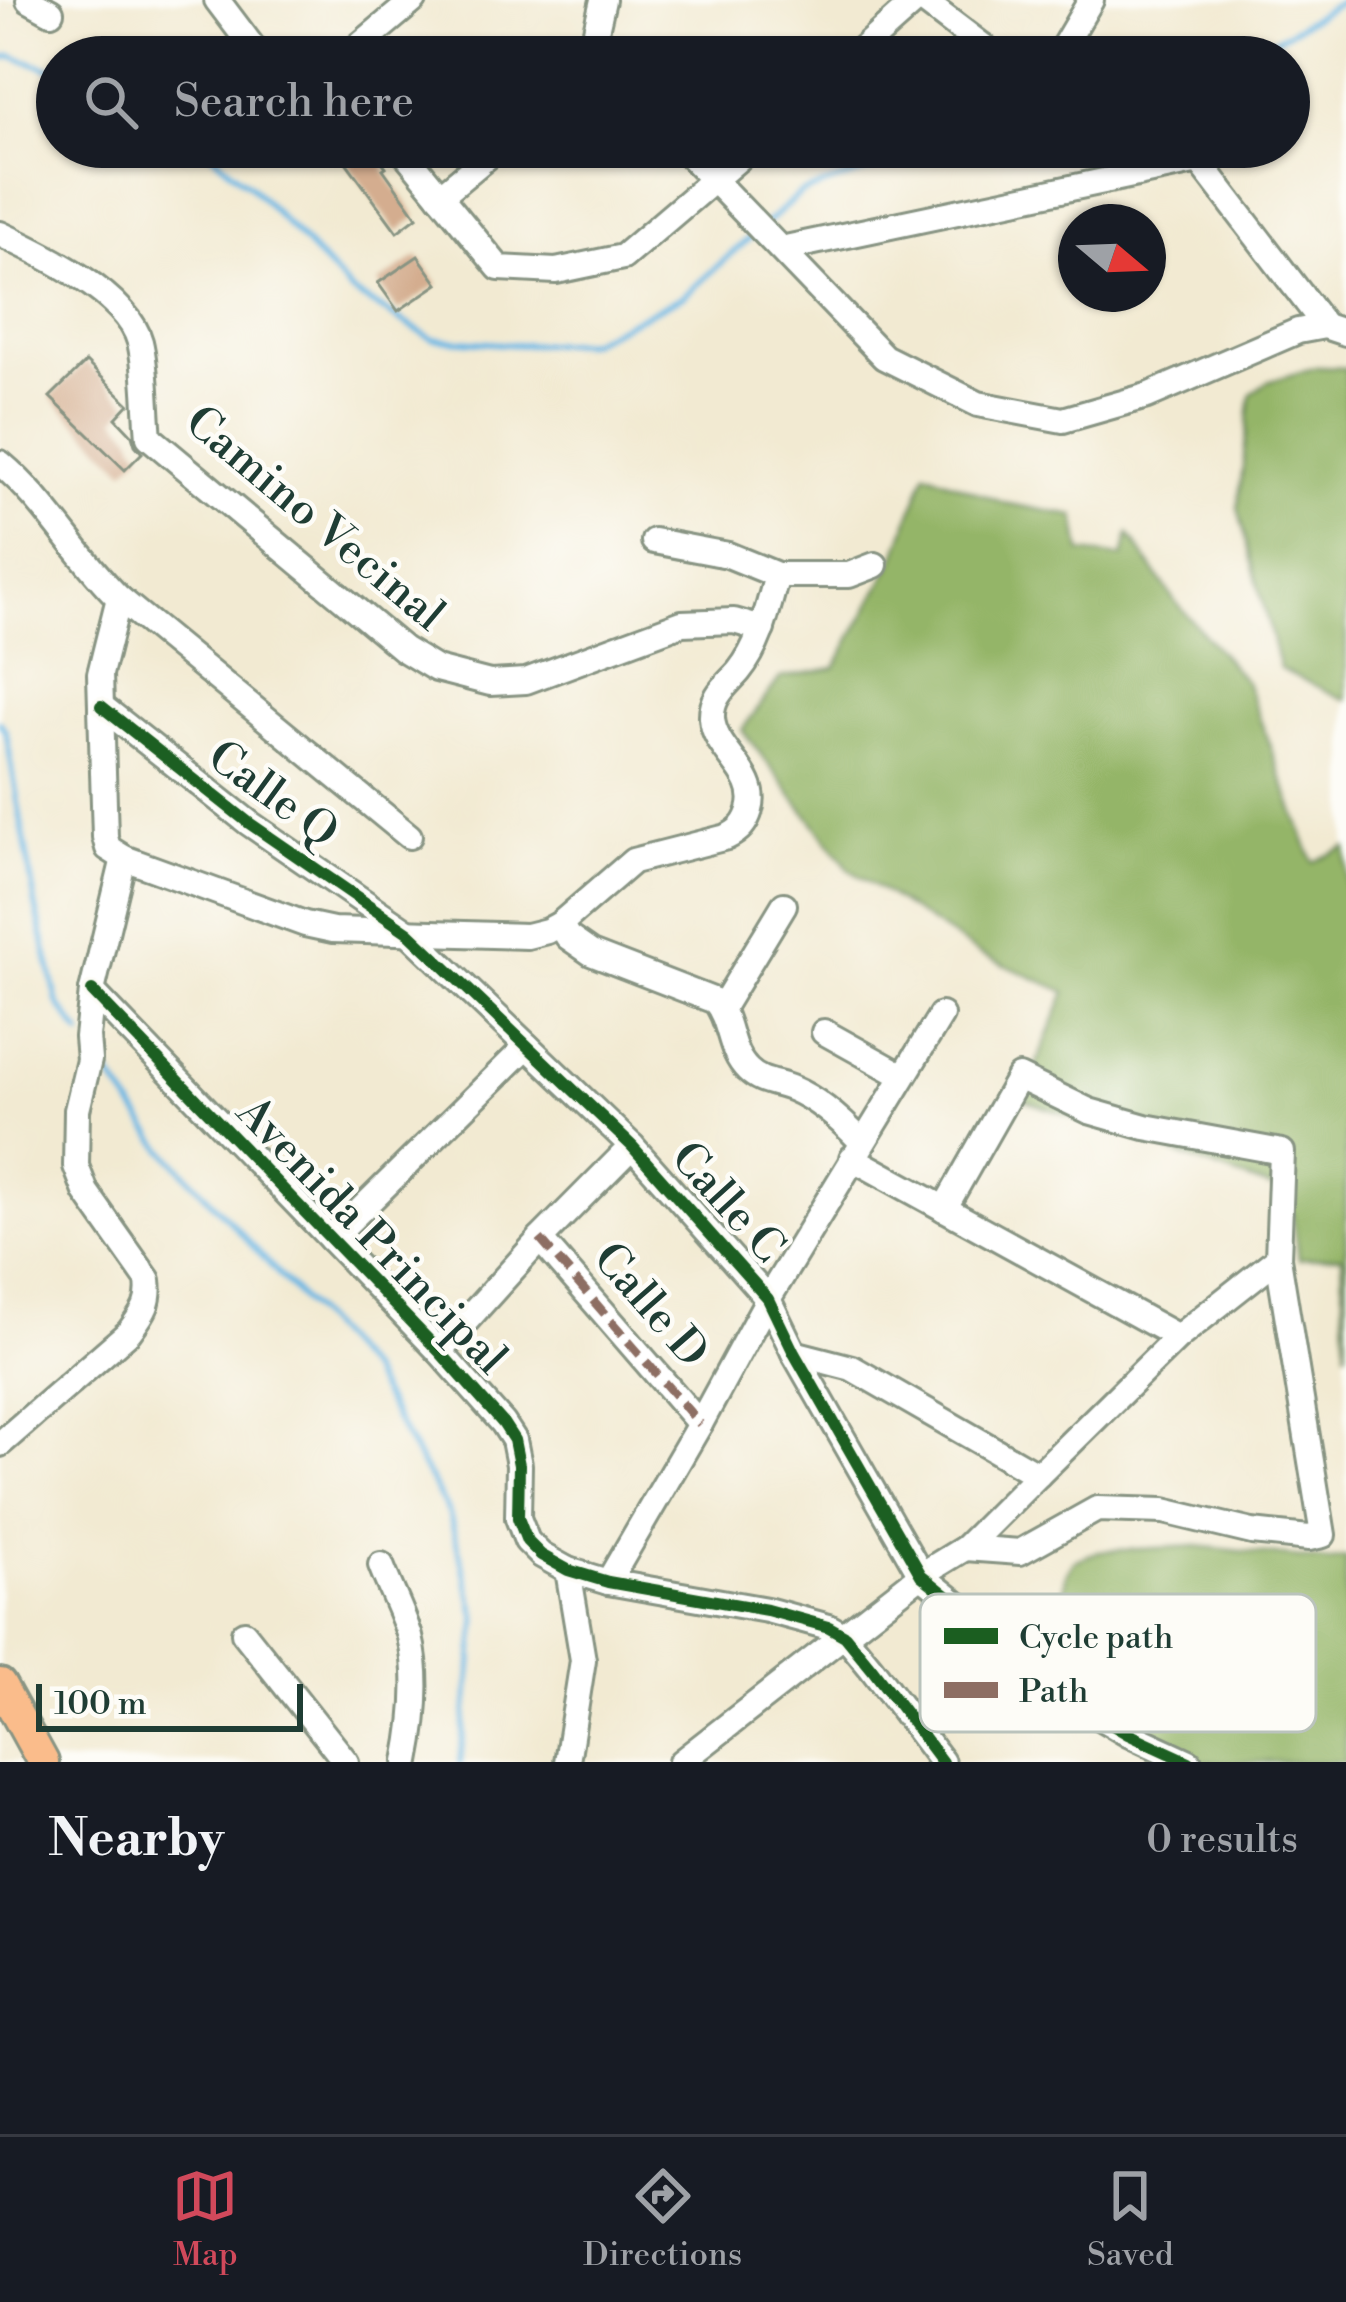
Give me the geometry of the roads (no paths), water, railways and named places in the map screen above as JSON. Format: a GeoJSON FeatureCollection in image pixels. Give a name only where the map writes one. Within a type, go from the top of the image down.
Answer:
{"type":"FeatureCollection","features":[{"type":"Feature","properties":{"kind":"main road"},"geometry":{"type":"LineString","coordinates":[[0,1684],[43,1762]]}},
{"type":"Feature","properties":{"kind":"street"},"geometry":{"type":"LineString","coordinates":[[217,0],[244,36]]}},
{"type":"Feature","properties":{"kind":"street"},"geometry":{"type":"LineString","coordinates":[[371,36],[414,0]]}},
{"type":"Feature","properties":{"kind":"street"},"geometry":{"type":"LineString","coordinates":[[596,36],[603,0]]}},
{"type":"Feature","properties":{"kind":"street"},"geometry":{"type":"LineString","coordinates":[[878,36],[920,0],[969,36]]}},
{"type":"Feature","properties":{"kind":"street"},"geometry":{"type":"LineString","coordinates":[[1069,36],[1091,0]]}},
{"type":"Feature","properties":{"kind":"street"},"geometry":{"type":"LineString","coordinates":[[417,168],[499,268],[556,271],[623,257],[729,168]]}},
{"type":"Feature","properties":{"kind":"street"},"geometry":{"type":"LineString","coordinates":[[440,196],[474,168]]}},
{"type":"Feature","properties":{"kind":"street"},"geometry":{"type":"LineString","coordinates":[[702,168],[884,357],[978,404],[1064,420],[1147,397],[1298,331],[1336,329]]}},
{"type":"Feature","properties":{"kind":"street"},"geometry":{"type":"LineString","coordinates":[[781,249],[1166,168]]}},
{"type":"Feature","properties":{"kind":"street"},"geometry":{"type":"LineString","coordinates":[[1205,168],[1336,329]]}},
{"type":"Feature","properties":{"kind":"street","name":"Camino Vecinal"},"geometry":{"type":"LineString","coordinates":[[0,234],[104,291],[129,316],[140,342],[149,437],[403,649],[436,669],[490,683],[526,681],[682,623],[734,621],[762,629]]}},
{"type":"Feature","properties":{"kind":"street"},"geometry":{"type":"LineString","coordinates":[[0,463],[22,481],[89,569],[119,598],[409,836]]}},
{"type":"Feature","properties":{"kind":"street"},"geometry":{"type":"LineString","coordinates":[[654,541],[728,555],[777,575],[849,575],[875,566]]}},
{"type":"Feature","properties":{"kind":"street"},"geometry":{"type":"LineString","coordinates":[[119,598],[100,674],[108,848],[305,925],[333,930],[527,935],[560,924],[633,861],[739,831],[753,802],[750,786],[718,736],[712,717],[716,696],[740,670],[762,629],[777,575]]}},
{"type":"Feature","properties":{"kind":"street","name":"Calle Q"},"geometry":{"type":"LineString","coordinates":[[101,706],[249,823],[409,933]]}},
{"type":"Feature","properties":{"kind":"street"},"geometry":{"type":"LineString","coordinates":[[0,1444],[129,1332],[150,1296],[148,1280],[86,1192],[76,1166],[77,1110],[88,1060],[92,991],[124,858]]}},
{"type":"Feature","properties":{"kind":"street"},"geometry":{"type":"LineString","coordinates":[[721,1009],[784,905]]}},
{"type":"Feature","properties":{"kind":"street"},"geometry":{"type":"LineString","coordinates":[[560,924],[568,937],[591,953],[715,1001],[746,1068],[768,1082],[793,1089],[840,1119],[857,1150],[944,1209],[1178,1337]]}},
{"type":"Feature","properties":{"kind":"street","name":"Calle C"},"geometry":{"type":"LineString","coordinates":[[409,933],[632,1146],[768,1299],[921,1575]]}},
{"type":"Feature","properties":{"kind":"street","name":"Avenida Principal"},"geometry":{"type":"LineString","coordinates":[[92,991],[503,1423],[514,1440],[518,1465],[518,1518],[527,1540],[541,1555],[568,1570],[608,1582],[767,1610],[845,1636]]}},
{"type":"Feature","properties":{"kind":"street"},"geometry":{"type":"LineString","coordinates":[[608,1582],[768,1299],[940,1015]]}},
{"type":"Feature","properties":{"kind":"street"},"geometry":{"type":"LineString","coordinates":[[824,1032],[903,1076]]}},
{"type":"Feature","properties":{"kind":"street"},"geometry":{"type":"LineString","coordinates":[[331,1239],[527,1046]]}},
{"type":"Feature","properties":{"kind":"street"},"geometry":{"type":"LineString","coordinates":[[944,1209],[1019,1077],[1089,1111],[1145,1127],[1282,1151],[1278,1258],[1323,1535],[1252,1532],[1164,1511],[1097,1509],[1020,1552],[965,1548]]}},
{"type":"Feature","properties":{"kind":"street"},"geometry":{"type":"LineString","coordinates":[[439,1352],[632,1146]]}},
{"type":"Feature","properties":{"kind":"street","name":"Calle D"},"geometry":{"type":"LineString","coordinates":[[541,1239],[700,1424]]}},
{"type":"Feature","properties":{"kind":"street"},"geometry":{"type":"LineString","coordinates":[[681,1762],[921,1575],[965,1548],[1178,1337],[1278,1258]]}},
{"type":"Feature","properties":{"kind":"street"},"geometry":{"type":"LineString","coordinates":[[794,1353],[852,1368],[1038,1474]]}},
{"type":"Feature","properties":{"kind":"street"},"geometry":{"type":"LineString","coordinates":[[381,1565],[410,1634],[415,1666],[407,1762]]}},
{"type":"Feature","properties":{"kind":"street"},"geometry":{"type":"LineString","coordinates":[[567,1762],[583,1660],[568,1570]]}},
{"type":"Feature","properties":{"kind":"street"},"geometry":{"type":"LineString","coordinates":[[921,1575],[944,1594]]}},
{"type":"Feature","properties":{"kind":"street"},"geometry":{"type":"LineString","coordinates":[[244,1633],[346,1762]]}},
{"type":"Feature","properties":{"kind":"street"},"geometry":{"type":"LineString","coordinates":[[845,1636],[942,1762]]}},
{"type":"Feature","properties":{"kind":"street"},"geometry":{"type":"LineString","coordinates":[[1125,1732],[1189,1762]]}},
{"type":"Feature","properties":{"kind":"waterway"},"geometry":{"type":"LineString","coordinates":[[1281,36],[1344,0]]}},
{"type":"Feature","properties":{"kind":"waterway"},"geometry":{"type":"LineString","coordinates":[[0,58],[12,56],[36,64]]}},
{"type":"Feature","properties":{"kind":"waterway"},"geometry":{"type":"LineString","coordinates":[[229,168],[352,292],[433,339],[520,345],[588,342],[684,296],[754,234]]}},
{"type":"Feature","properties":{"kind":"waterway"},"geometry":{"type":"LineString","coordinates":[[764,225],[801,193],[875,168]]}},
{"type":"Feature","properties":{"kind":"waterway"},"geometry":{"type":"LineString","coordinates":[[0,722],[6,732],[58,1003],[81,1034]]}},
{"type":"Feature","properties":{"kind":"waterway"},"geometry":{"type":"LineString","coordinates":[[99,1060],[163,1149],[369,1372],[449,1513],[477,1620],[460,1762]]}}]}
